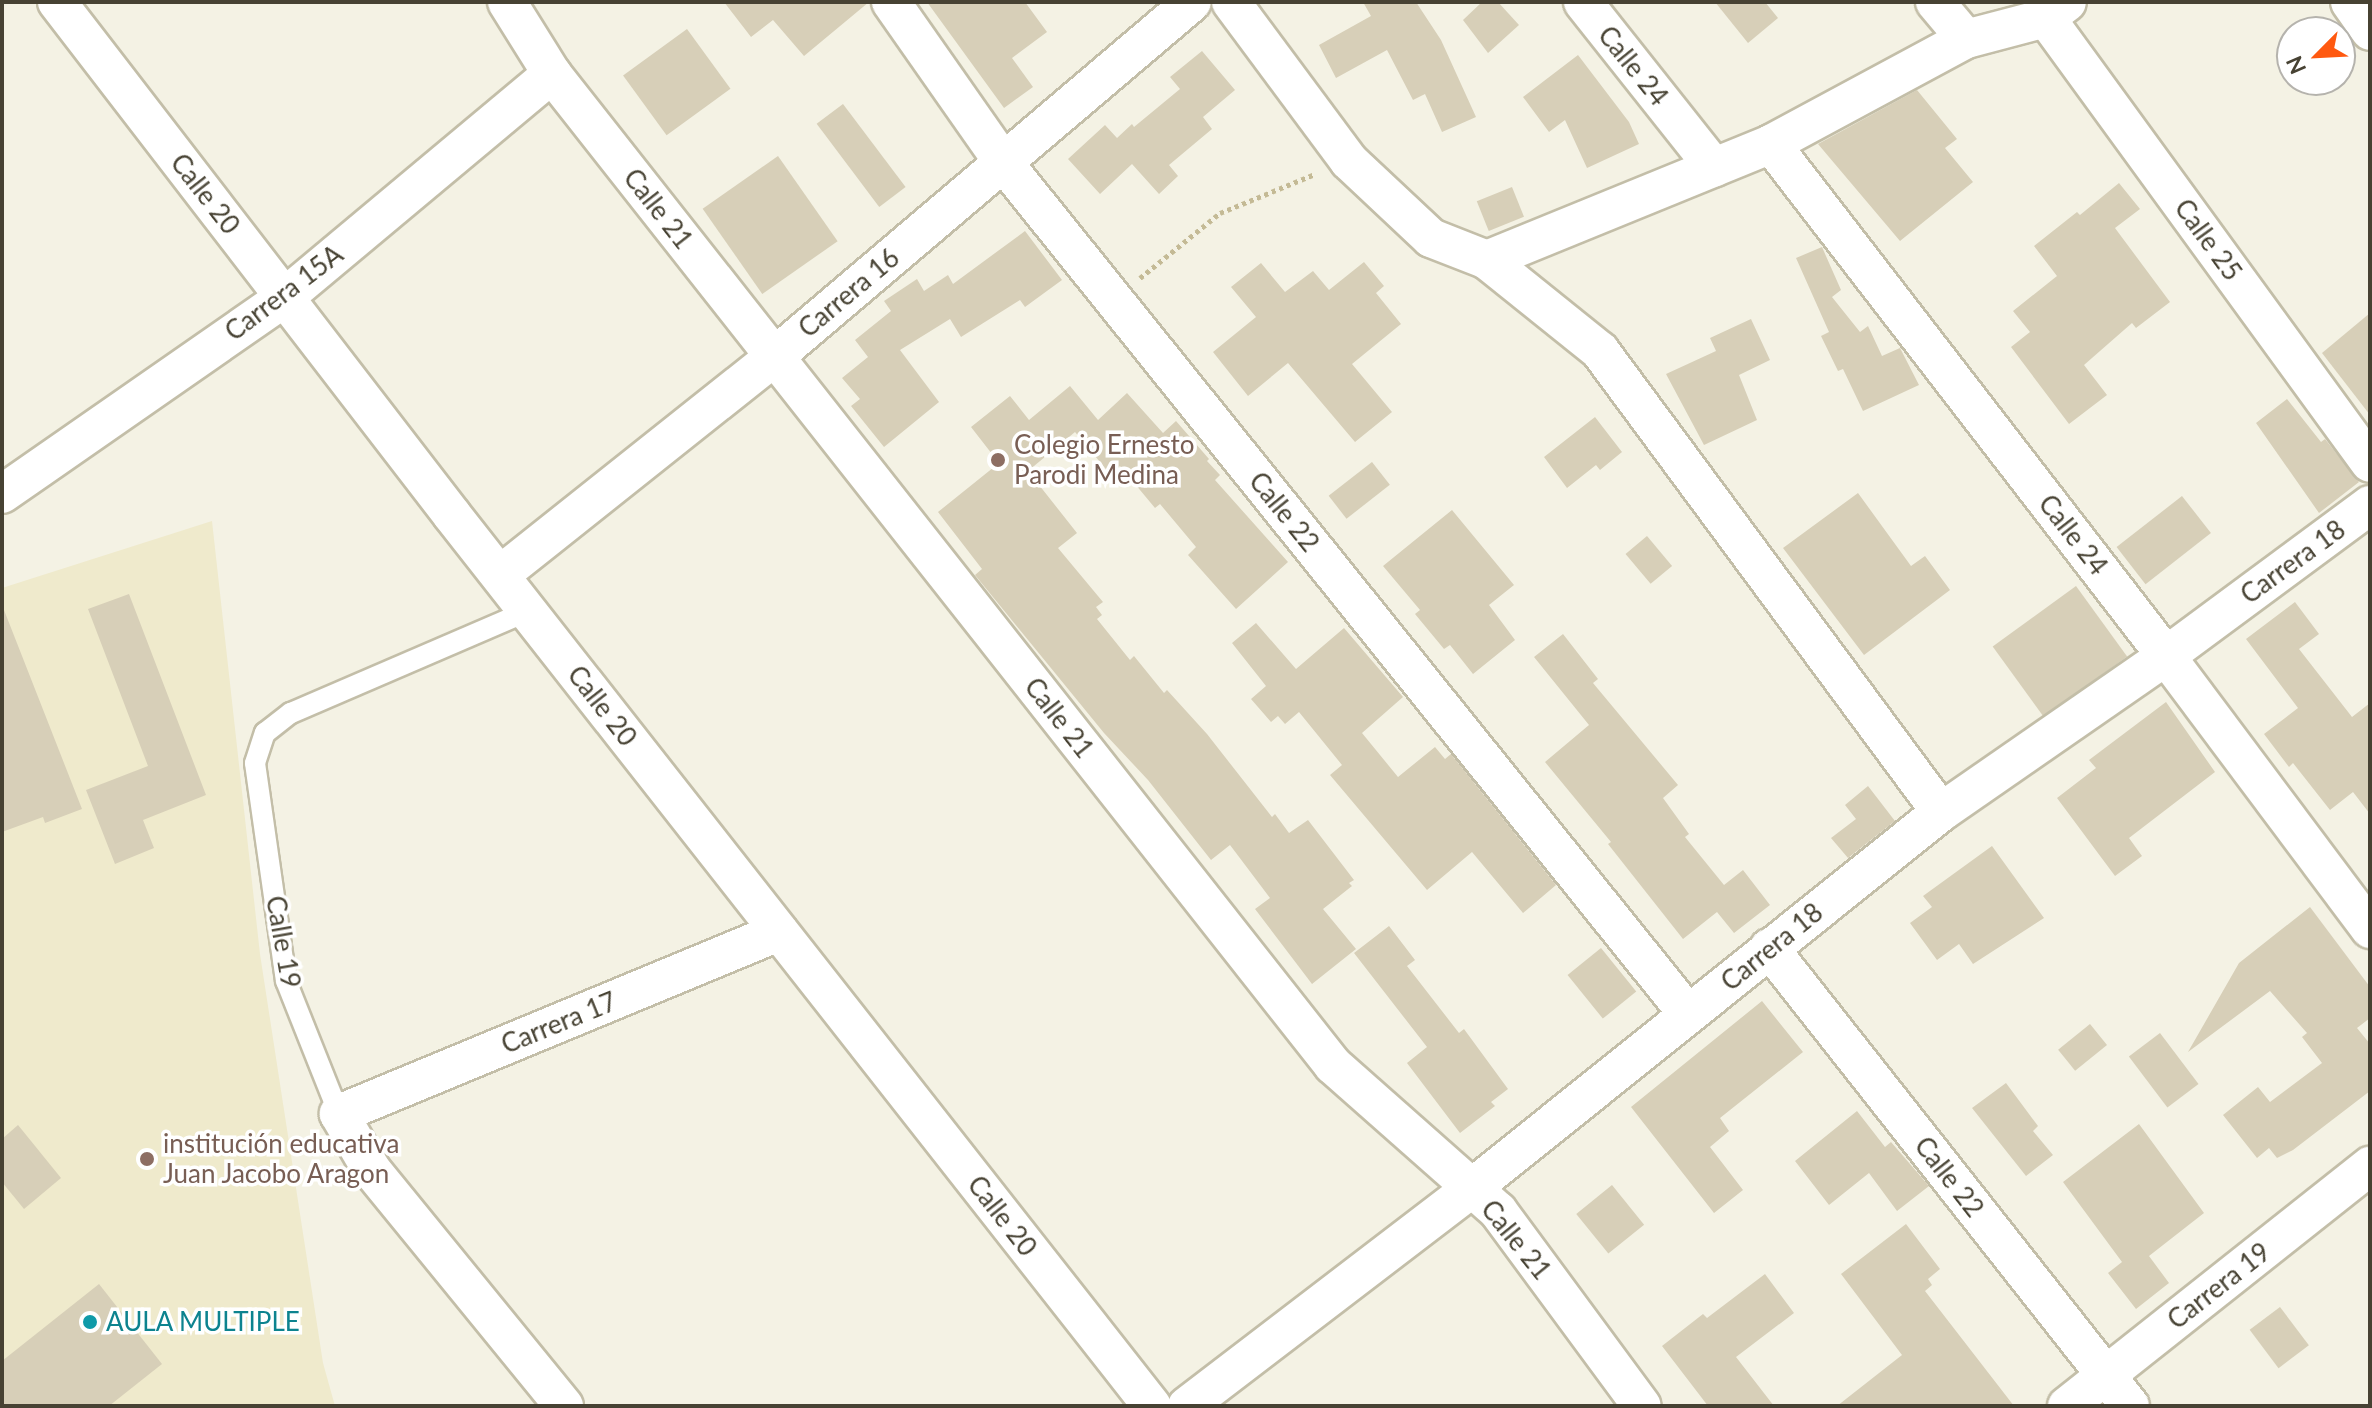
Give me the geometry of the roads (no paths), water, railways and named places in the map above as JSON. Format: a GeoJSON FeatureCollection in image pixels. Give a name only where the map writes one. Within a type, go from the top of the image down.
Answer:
{"type":"FeatureCollection","features":[{"type":"Feature","properties":{"kind":"street","name":"Calle 20"},"geometry":{"type":"LineString","coordinates":[[57,2],[528,611],[1152,1406]]}},
{"type":"Feature","properties":{"kind":"street","name":"Calle 21"},"geometry":{"type":"LineString","coordinates":[[507,2],[552,74],[1333,1065],[1498,1211],[1642,1406]]}},
{"type":"Feature","properties":{"kind":"street","name":"Calle 22"},"geometry":{"type":"LineString","coordinates":[[891,2],[1003,162],[1688,1014]]}},
{"type":"Feature","properties":{"kind":"street","name":"Carrera 16"},"geometry":{"type":"LineString","coordinates":[[500,575],[774,357],[1192,2]]}},
{"type":"Feature","properties":{"kind":"street"},"geometry":{"type":"LineString","coordinates":[[1231,2],[1349,161],[1431,238],[1487,260],[1600,351],[1941,812]]}},
{"type":"Feature","properties":{"kind":"street","name":"Calle 24"},"geometry":{"type":"LineString","coordinates":[[1583,2],[1714,167]]}},
{"type":"Feature","properties":{"kind":"street"},"geometry":{"type":"LineString","coordinates":[[1935,2],[1966,39]]}},
{"type":"Feature","properties":{"kind":"street"},"geometry":{"type":"LineString","coordinates":[[2350,2],[2370,31]]}},
{"type":"Feature","properties":{"kind":"street"},"geometry":{"type":"LineString","coordinates":[[1487,260],[1771,144],[1966,39],[2056,10]]}},
{"type":"Feature","properties":{"kind":"street","name":"Calle 25"},"geometry":{"type":"LineString","coordinates":[[2056,10],[2370,463]]}},
{"type":"Feature","properties":{"kind":"street","name":"Carrera 15A"},"geometry":{"type":"LineString","coordinates":[[2,494],[285,297],[552,74]]}},
{"type":"Feature","properties":{"kind":"street","name":"Calle 24"},"geometry":{"type":"LineString","coordinates":[[1771,144],[2166,656],[2370,929]]}},
{"type":"Feature","properties":{"kind":"street","name":"Carrera 18"},"geometry":{"type":"LineString","coordinates":[[1187,1406],[1472,1188],[1941,812],[2166,656],[2370,505]]}},
{"type":"Feature","properties":{"kind":"street","name":"Carrera 17"},"geometry":{"type":"LineString","coordinates":[[339,1114],[779,932]]}},
{"type":"Feature","properties":{"kind":"street","name":"Calle 22"},"geometry":{"type":"LineString","coordinates":[[1769,948],[2130,1406]]}},
{"type":"Feature","properties":{"kind":"street","name":"Calle 19"},"geometry":{"type":"LineString","coordinates":[[339,1114],[371,1169],[564,1406]]}},
{"type":"Feature","properties":{"kind":"street","name":"Carrera 19"},"geometry":{"type":"LineString","coordinates":[[2067,1406],[2370,1166]]}},
{"type":"Feature","properties":{"kind":"lane","name":"Calle 19"},"geometry":{"type":"LineString","coordinates":[[339,1114],[286,981],[255,763],[265,733],[291,713],[528,611]]}},
{"type":"Feature","properties":{"kind":"place","name":"Colegio Ernesto Parodi Medina"},"geometry":{"type":"Point","coordinates":[998,460]}},
{"type":"Feature","properties":{"kind":"place","name":"institución educativa Juan Jacobo Aragon"},"geometry":{"type":"Point","coordinates":[147,1159]}},
{"type":"Feature","properties":{"kind":"place","name":"AULA MULTIPLE"},"geometry":{"type":"Point","coordinates":[90,1322]}}]}
